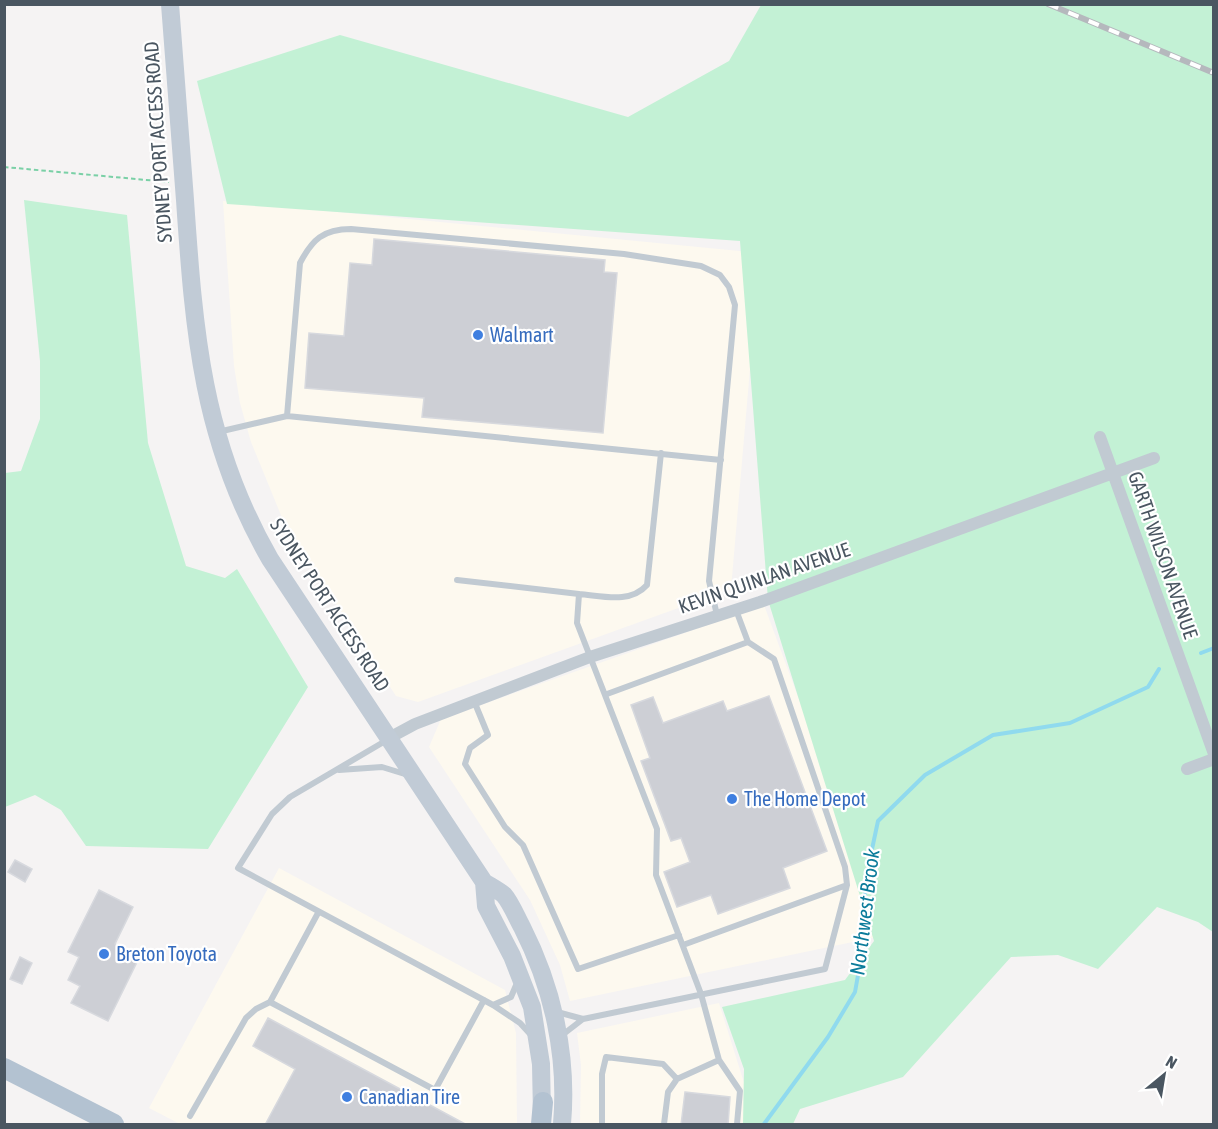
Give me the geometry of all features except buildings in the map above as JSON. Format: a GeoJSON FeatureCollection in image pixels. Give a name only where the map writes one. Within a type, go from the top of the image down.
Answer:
{"type":"FeatureCollection","features":[{"type":"Feature","properties":{"kind":"main road","name":"SYDNEY PORT ACCESS ROAD"},"geometry":{"type":"LineString","coordinates":[[170,4],[198,346],[215,433],[244,512],[270,559],[484,882],[504,896],[519,922],[540,966],[554,1011],[563,1078],[562,1125]]}},
{"type":"Feature","properties":{"kind":"main road","name":"SYDNEY PORT ACCESS ROAD"},"geometry":{"type":"LineString","coordinates":[[484,882],[486,906],[519,972],[532,1007],[539,1045],[543,1102]]}},
{"type":"Feature","properties":{"kind":"main road"},"geometry":{"type":"LineString","coordinates":[[4,1068],[114,1125]]}},
{"type":"Feature","properties":{"kind":"main road"},"geometry":{"type":"LineString","coordinates":[[542,1125],[543,1102]]}},
{"type":"Feature","properties":{"kind":"street","name":"GARTH WILSON AVENUE"},"geometry":{"type":"LineString","coordinates":[[1100,437],[1214,754]]}},
{"type":"Feature","properties":{"kind":"street","name":"KEVIN QUINLAN AVENUE"},"geometry":{"type":"LineString","coordinates":[[389,738],[415,724],[590,657],[736,610],[1154,458]]}},
{"type":"Feature","properties":{"kind":"street"},"geometry":{"type":"LineString","coordinates":[[1187,769],[1214,759]]}},
{"type":"Feature","properties":{"kind":"lane"},"geometry":{"type":"LineString","coordinates":[[287,416],[300,263],[310,244],[322,234],[351,229],[624,254],[701,266],[720,275],[729,287],[735,305],[709,581],[717,615]]}},
{"type":"Feature","properties":{"kind":"lane"},"geometry":{"type":"LineString","coordinates":[[215,433],[287,416],[721,460]]}},
{"type":"Feature","properties":{"kind":"lane"},"geometry":{"type":"LineString","coordinates":[[457,580],[627,598],[639,595],[647,585],[661,453]]}},
{"type":"Feature","properties":{"kind":"lane"},"geometry":{"type":"LineString","coordinates":[[579,594],[577,623],[607,694],[657,829],[656,875],[701,994],[719,1060],[740,1091],[737,1125]]}},
{"type":"Feature","properties":{"kind":"lane"},"geometry":{"type":"LineString","coordinates":[[554,1011],[583,1019],[825,969],[847,885],[845,867],[774,659],[748,642],[736,610]]}},
{"type":"Feature","properties":{"kind":"lane"},"geometry":{"type":"LineString","coordinates":[[607,694],[748,642]]}},
{"type":"Feature","properties":{"kind":"lane"},"geometry":{"type":"LineString","coordinates":[[474,701],[488,735],[470,748],[465,764],[504,827],[523,845],[578,969],[679,934]]}},
{"type":"Feature","properties":{"kind":"lane"},"geometry":{"type":"LineString","coordinates":[[389,738],[290,797],[272,814],[238,868],[493,1005],[520,1023],[539,1045]]}},
{"type":"Feature","properties":{"kind":"lane"},"geometry":{"type":"LineString","coordinates":[[335,770],[382,767],[415,777]]}},
{"type":"Feature","properties":{"kind":"lane"},"geometry":{"type":"LineString","coordinates":[[683,945],[847,885]]}},
{"type":"Feature","properties":{"kind":"lane"},"geometry":{"type":"LineString","coordinates":[[190,1116],[246,1018],[256,1009],[270,1002],[318,913]]}},
{"type":"Feature","properties":{"kind":"lane"},"geometry":{"type":"LineString","coordinates":[[493,1005],[511,997],[519,972]]}},
{"type":"Feature","properties":{"kind":"lane"},"geometry":{"type":"LineString","coordinates":[[270,1002],[435,1090],[484,1000]]}},
{"type":"Feature","properties":{"kind":"lane"},"geometry":{"type":"LineString","coordinates":[[559,1039],[583,1019]]}},
{"type":"Feature","properties":{"kind":"lane"},"geometry":{"type":"LineString","coordinates":[[602,1125],[602,1074],[606,1057],[663,1064],[677,1079]]}},
{"type":"Feature","properties":{"kind":"lane"},"geometry":{"type":"LineString","coordinates":[[664,1125],[668,1092],[677,1079],[719,1060]]}},
{"type":"Feature","properties":{"kind":"path"},"geometry":{"type":"LineString","coordinates":[[4,167],[184,184]]}},
{"type":"Feature","properties":{"kind":"shaded area"},"geometry":{"type":"Polygon","coordinates":[[[223,201],[760,253],[731,589],[418,702],[396,696],[285,525],[251,442],[240,403],[234,366],[223,201]]]}},
{"type":"Feature","properties":{"kind":"shaded area"},"geometry":{"type":"Polygon","coordinates":[[[764,605],[886,935],[570,1001],[560,965],[530,900],[429,747],[441,719],[764,605]]]}},
{"type":"Feature","properties":{"kind":"shaded area"},"geometry":{"type":"Polygon","coordinates":[[[279,868],[505,990],[516,1033],[517,1124],[180,1124],[149,1108],[279,868]]]}},
{"type":"Feature","properties":{"kind":"shaded area"},"geometry":{"type":"Polygon","coordinates":[[[719,1003],[746,1089],[745,1124],[580,1124],[581,1065],[577,1033],[719,1003]]]}},
{"type":"Feature","properties":{"kind":"green space"},"geometry":{"type":"Polygon","coordinates":[[[761,5],[1213,5],[1213,932],[1198,922],[1157,907],[1098,969],[1058,955],[1011,957],[903,1077],[800,1109],[793,1124],[743,1124],[744,1069],[722,1007],[845,980],[874,941],[768,600],[740,241],[227,204],[197,81],[340,35],[628,117],[729,61],[761,5]]]}},
{"type":"Feature","properties":{"kind":"green space"},"geometry":{"type":"Polygon","coordinates":[[[24,200],[127,215],[148,443],[186,566],[225,578],[237,569],[308,687],[208,849],[86,846],[61,810],[35,795],[5,807],[5,473],[21,471],[40,419],[40,361],[24,200]]]}},
{"type":"Feature","properties":{"kind":"waterway","name":"Northwest Brook"},"geometry":{"type":"LineString","coordinates":[[1201,653],[1214,648]]}},
{"type":"Feature","properties":{"kind":"waterway","name":"Northwest Brook"},"geometry":{"type":"LineString","coordinates":[[764,1124],[828,1037],[855,992],[865,936],[865,882],[878,821],[925,775],[993,735],[1070,723],[1148,687],[1159,669]]}},
{"type":"Feature","properties":{"kind":"railway"},"geometry":{"type":"LineString","coordinates":[[1048,4],[1214,73]]}},
{"type":"Feature","properties":{"kind":"place","name":"Walmart"},"geometry":{"type":"Point","coordinates":[478,335]}},
{"type":"Feature","properties":{"kind":"place","name":"The Home Depot"},"geometry":{"type":"Point","coordinates":[732,799]}},
{"type":"Feature","properties":{"kind":"place","name":"Breton Toyota"},"geometry":{"type":"Point","coordinates":[104,954]}},
{"type":"Feature","properties":{"kind":"place","name":"Canadian Tire"},"geometry":{"type":"Point","coordinates":[347,1097]}}]}
